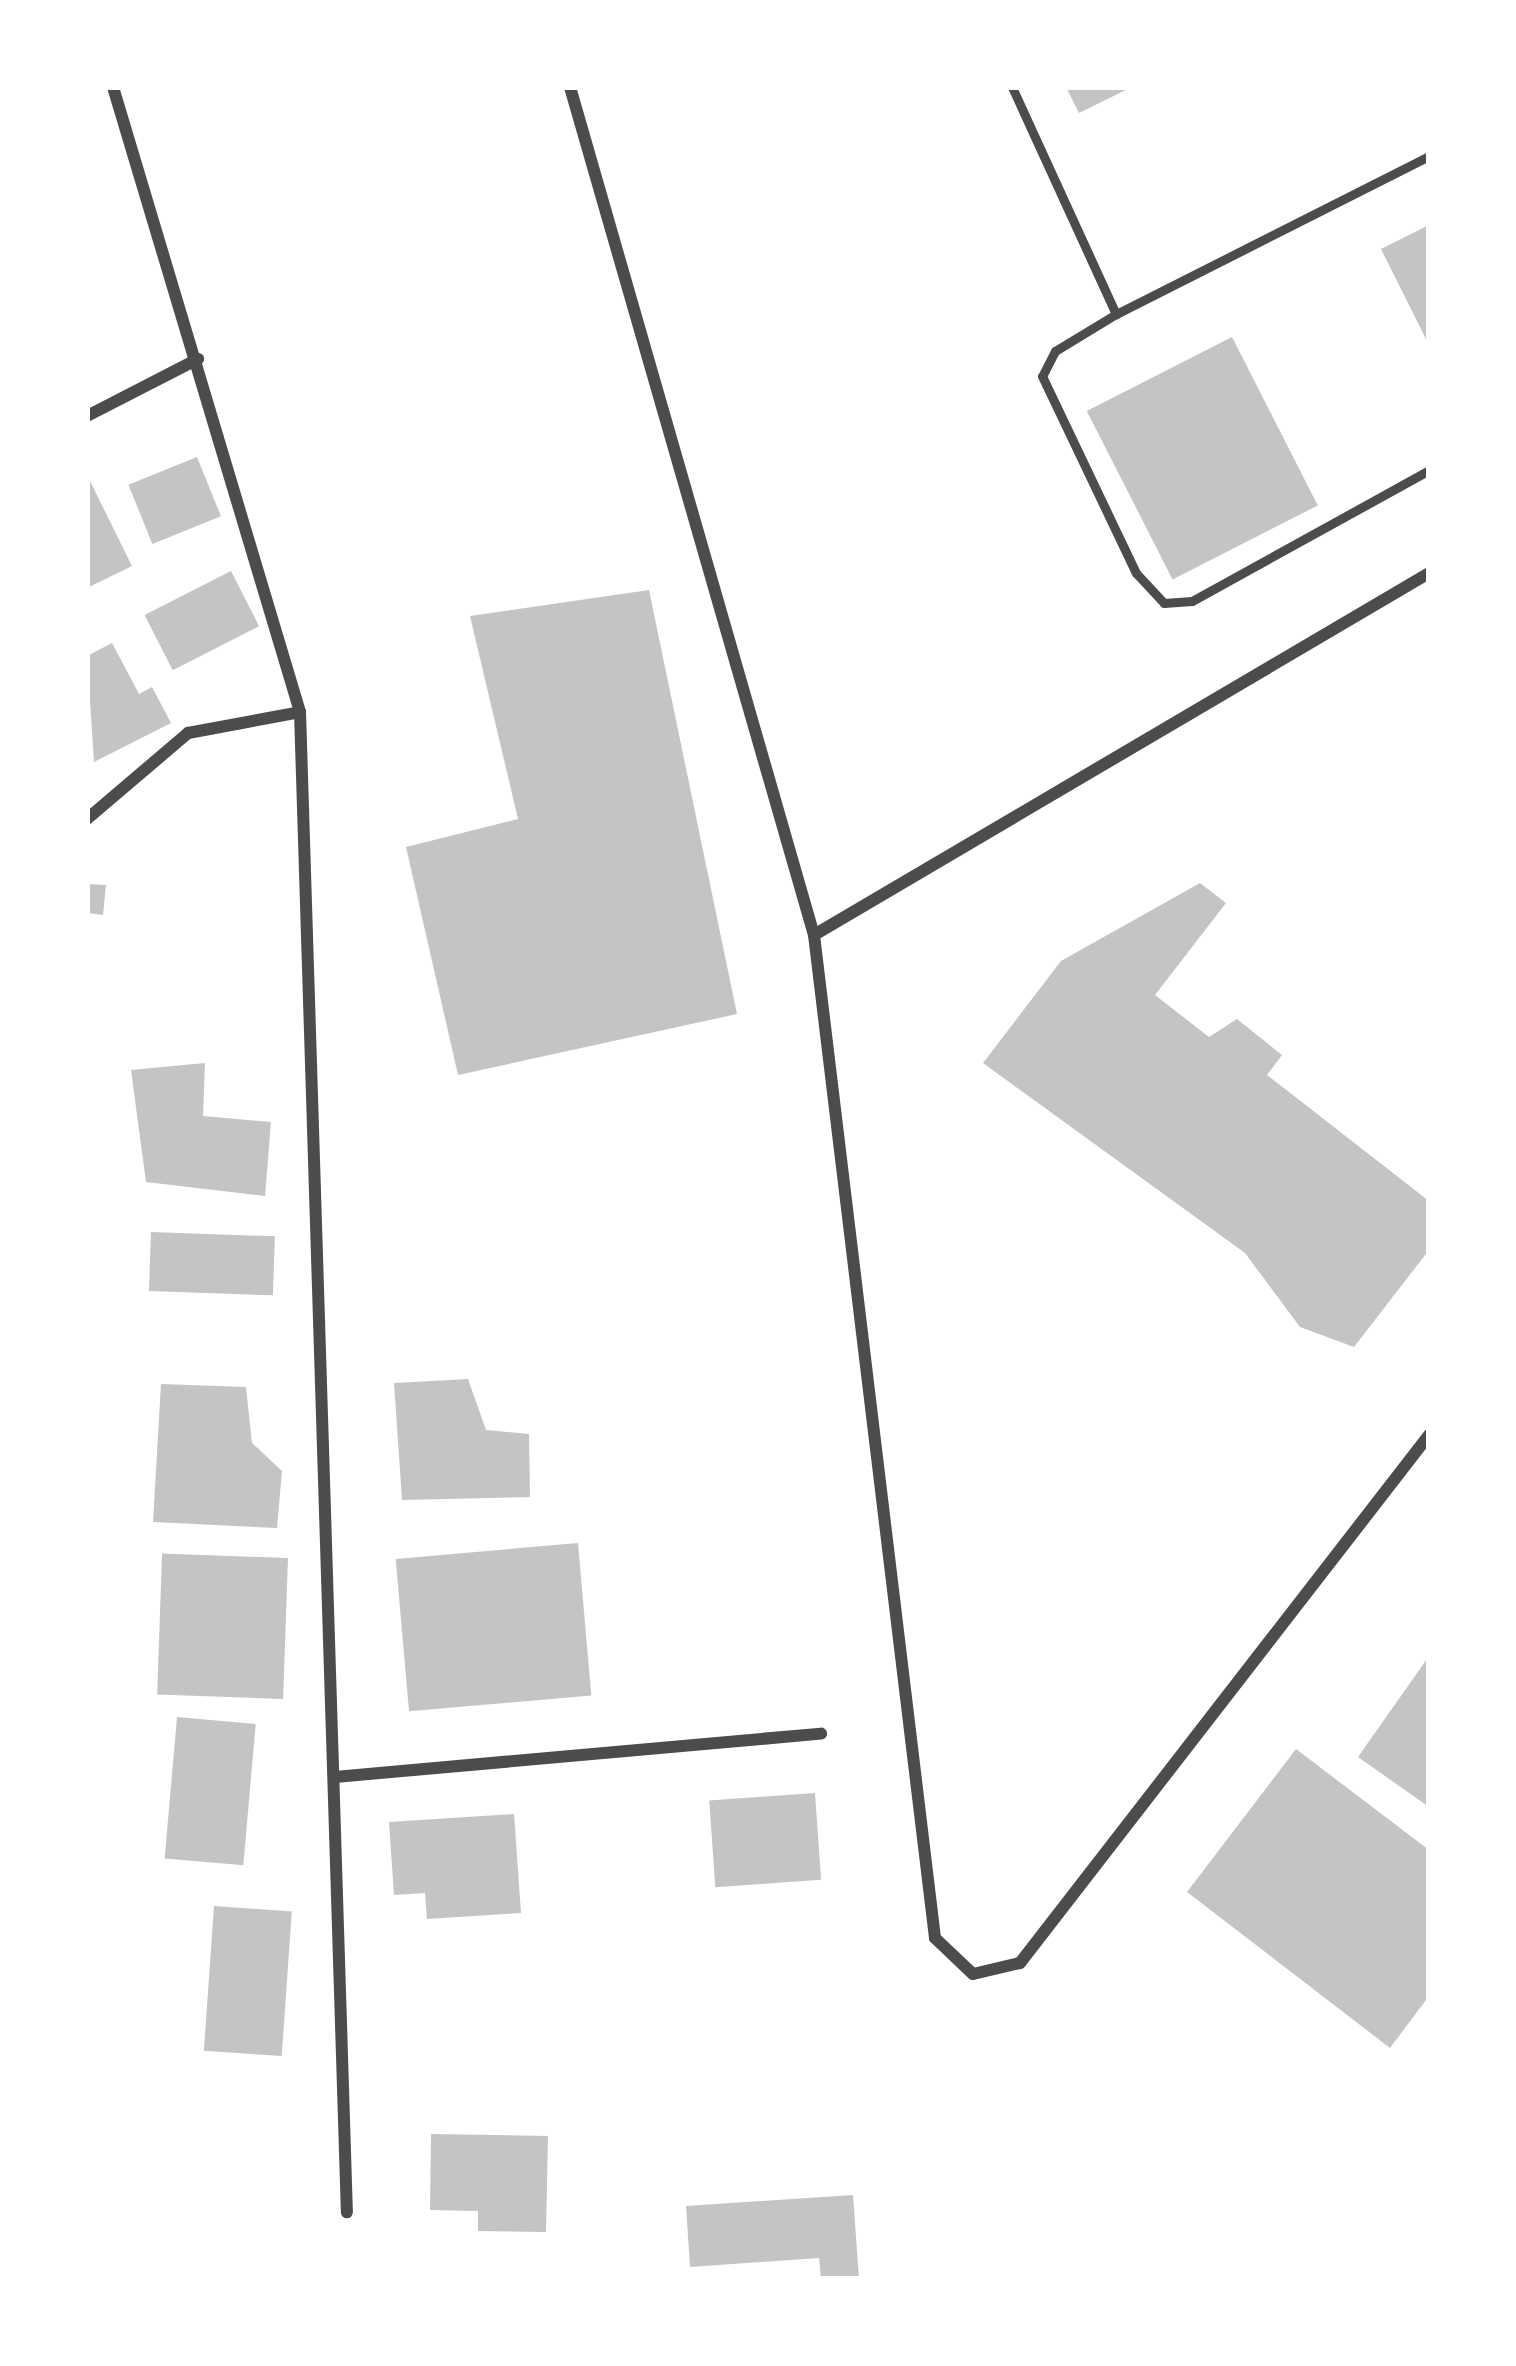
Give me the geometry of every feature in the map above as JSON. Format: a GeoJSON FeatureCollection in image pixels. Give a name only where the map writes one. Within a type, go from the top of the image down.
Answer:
{"type":"FeatureCollection","features":[{"type":"Feature","properties":{"kind":"street"},"geometry":{"type":"LineString","coordinates":[[113,87],[300,712],[347,2212]]}},
{"type":"Feature","properties":{"kind":"street"},"geometry":{"type":"LineString","coordinates":[[570,87],[814,935],[935,1938],[973,1974],[1020,1963],[1429,1435]]}},
{"type":"Feature","properties":{"kind":"street"},"geometry":{"type":"LineString","coordinates":[[87,416],[198,359]]}},
{"type":"Feature","properties":{"kind":"street"},"geometry":{"type":"LineString","coordinates":[[814,935],[1429,572]]}},
{"type":"Feature","properties":{"kind":"street"},"geometry":{"type":"LineString","coordinates":[[87,819],[188,733],[300,712]]}},
{"type":"Feature","properties":{"kind":"street"},"geometry":{"type":"LineString","coordinates":[[335,1777],[820,1734]]}},
{"type":"Feature","properties":{"kind":"lane"},"geometry":{"type":"LineString","coordinates":[[1012,87],[1116,314]]}},
{"type":"Feature","properties":{"kind":"lane"},"geometry":{"type":"LineString","coordinates":[[1429,156],[1116,314],[1048,357],[1042,376],[1136,573],[1164,603],[1192,601],[1429,470]]}},
{"type":"Feature","properties":{"kind":"building"},"geometry":{"type":"Polygon","coordinates":[[[1066,87],[1132,87],[1079,113],[1066,87]]]}},
{"type":"Feature","properties":{"kind":"building"},"geometry":{"type":"Polygon","coordinates":[[[1429,225],[1429,345],[1381,249],[1429,225]]]}},
{"type":"Feature","properties":{"kind":"building"},"geometry":{"type":"Polygon","coordinates":[[[1232,337],[1318,505],[1173,579],[1087,411],[1232,337]]]}},
{"type":"Feature","properties":{"kind":"building"},"geometry":{"type":"Polygon","coordinates":[[[197,457],[221,516],[152,544],[128,485],[197,457]]]}},
{"type":"Feature","properties":{"kind":"building"},"geometry":{"type":"Polygon","coordinates":[[[87,475],[132,566],[87,588],[87,475]]]}},
{"type":"Feature","properties":{"kind":"building"},"geometry":{"type":"Polygon","coordinates":[[[231,571],[259,626],[173,670],[145,615],[231,571]]]}},
{"type":"Feature","properties":{"kind":"building"},"geometry":{"type":"Polygon","coordinates":[[[649,590],[737,1014],[458,1075],[406,847],[518,819],[470,616],[649,590]]]}},
{"type":"Feature","properties":{"kind":"building"},"geometry":{"type":"Polygon","coordinates":[[[112,643],[139,694],[152,687],[171,723],[94,762],[87,656],[112,643]]]}},
{"type":"Feature","properties":{"kind":"building"},"geometry":{"type":"Polygon","coordinates":[[[1200,883],[1226,903],[1155,995],[1209,1037],[1237,1019],[1282,1055],[1267,1075],[1429,1201],[1429,1250],[1354,1347],[1300,1327],[1245,1253],[983,1063],[1061,961],[1200,883]]]}},
{"type":"Feature","properties":{"kind":"building"},"geometry":{"type":"Polygon","coordinates":[[[87,884],[106,885],[103,915],[87,913],[87,884]]]}},
{"type":"Feature","properties":{"kind":"building"},"geometry":{"type":"Polygon","coordinates":[[[205,1063],[203,1116],[271,1122],[265,1196],[146,1182],[131,1070],[205,1063]]]}},
{"type":"Feature","properties":{"kind":"building"},"geometry":{"type":"Polygon","coordinates":[[[151,1232],[275,1236],[273,1295],[149,1291],[151,1232]]]}},
{"type":"Feature","properties":{"kind":"building"},"geometry":{"type":"Polygon","coordinates":[[[468,1379],[486,1430],[529,1434],[530,1497],[402,1500],[394,1383],[468,1379]]]}},
{"type":"Feature","properties":{"kind":"building"},"geometry":{"type":"Polygon","coordinates":[[[161,1384],[246,1387],[252,1443],[282,1471],[277,1528],[153,1522],[161,1384]]]}},
{"type":"Feature","properties":{"kind":"building"},"geometry":{"type":"Polygon","coordinates":[[[578,1543],[591,1695],[409,1711],[396,1559],[578,1543]]]}},
{"type":"Feature","properties":{"kind":"building"},"geometry":{"type":"Polygon","coordinates":[[[162,1554],[288,1558],[283,1699],[157,1695],[162,1554]]]}},
{"type":"Feature","properties":{"kind":"building"},"geometry":{"type":"Polygon","coordinates":[[[1429,1656],[1429,1807],[1358,1757],[1429,1656]]]}},
{"type":"Feature","properties":{"kind":"building"},"geometry":{"type":"Polygon","coordinates":[[[177,1717],[256,1724],[243,1865],[165,1858],[177,1717]]]}},
{"type":"Feature","properties":{"kind":"building"},"geometry":{"type":"Polygon","coordinates":[[[1296,1749],[1429,1850],[1429,1996],[1390,2048],[1187,1892],[1296,1749]]]}},
{"type":"Feature","properties":{"kind":"building"},"geometry":{"type":"Polygon","coordinates":[[[815,1793],[821,1880],[715,1887],[709,1800],[815,1793]]]}},
{"type":"Feature","properties":{"kind":"building"},"geometry":{"type":"Polygon","coordinates":[[[514,1814],[521,1913],[427,1919],[425,1893],[394,1895],[389,1822],[514,1814]]]}},
{"type":"Feature","properties":{"kind":"building"},"geometry":{"type":"Polygon","coordinates":[[[214,1906],[292,1911],[282,2056],[204,2051],[214,1906]]]}},
{"type":"Feature","properties":{"kind":"building"},"geometry":{"type":"Polygon","coordinates":[[[431,2134],[548,2136],[546,2232],[478,2231],[478,2211],[430,2210],[431,2134]]]}},
{"type":"Feature","properties":{"kind":"building"},"geometry":{"type":"Polygon","coordinates":[[[853,2195],[859,2279],[821,2279],[819,2258],[690,2267],[686,2206],[853,2195]]]}}]}
